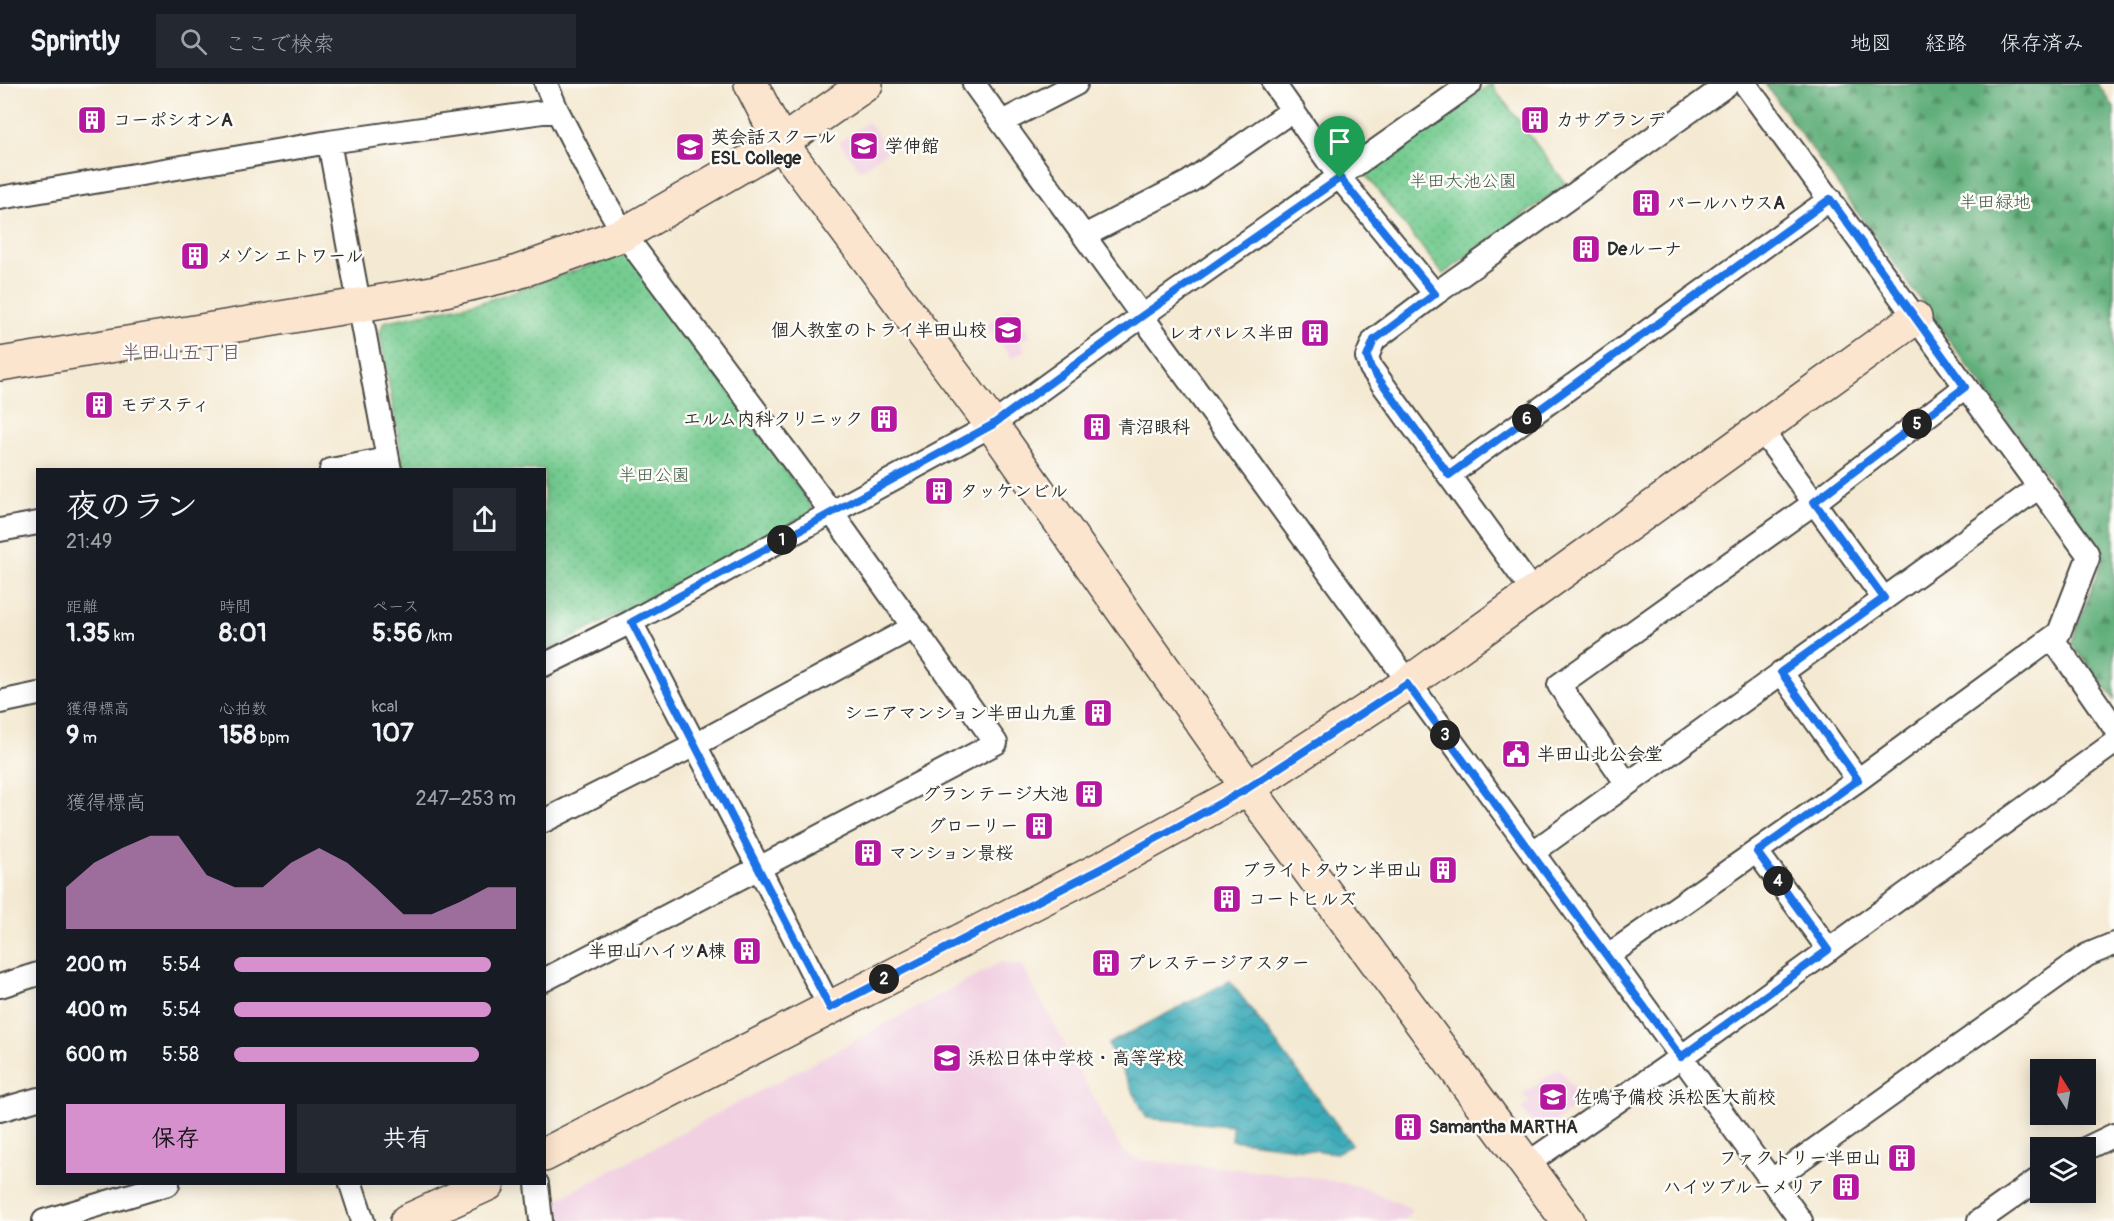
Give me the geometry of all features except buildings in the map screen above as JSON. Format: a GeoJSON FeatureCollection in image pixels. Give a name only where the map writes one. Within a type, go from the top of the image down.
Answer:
{"type":"FeatureCollection","features":[{"type":"Feature","properties":{"kind":"street"},"geometry":{"type":"LineString","coordinates":[[546,84],[595,184],[624,234],[832,513],[996,743],[546,979]]}},
{"type":"Feature","properties":{"kind":"street"},"geometry":{"type":"LineString","coordinates":[[751,84],[781,143],[992,425],[1248,788],[1568,1221]]}},
{"type":"Feature","properties":{"kind":"street"},"geometry":{"type":"LineString","coordinates":[[0,364],[432,293],[512,274],[624,234],[781,143],[866,84]]}},
{"type":"Feature","properties":{"kind":"street"},"geometry":{"type":"LineString","coordinates":[[974,84],[1407,684],[1609,955],[1801,1221]]}},
{"type":"Feature","properties":{"kind":"street"},"geometry":{"type":"LineString","coordinates":[[1002,122],[1077,84]]}},
{"type":"Feature","properties":{"kind":"street"},"geometry":{"type":"LineString","coordinates":[[1274,84],[1340,178],[1435,294]]}},
{"type":"Feature","properties":{"kind":"street"},"geometry":{"type":"LineString","coordinates":[[546,664],[632,622],[992,425],[1470,84]]}},
{"type":"Feature","properties":{"kind":"street"},"geometry":{"type":"LineString","coordinates":[[1534,593],[1371,368],[1367,357],[1374,340],[1728,84]]}},
{"type":"Feature","properties":{"kind":"street"},"geometry":{"type":"LineString","coordinates":[[1609,955],[1858,780],[2059,633],[2088,558],[2087,553],[1745,84]]}},
{"type":"Feature","properties":{"kind":"street"},"geometry":{"type":"LineString","coordinates":[[0,198],[328,142],[557,110]]}},
{"type":"Feature","properties":{"kind":"street"},"geometry":{"type":"LineString","coordinates":[[1084,236],[1189,182],[1293,110]]}},
{"type":"Feature","properties":{"kind":"street"},"geometry":{"type":"LineString","coordinates":[[328,142],[361,305],[389,464],[350,468]]}},
{"type":"Feature","properties":{"kind":"street"},"geometry":{"type":"LineString","coordinates":[[1449,475],[1830,199]]}},
{"type":"Feature","properties":{"kind":"street"},"geometry":{"type":"LineString","coordinates":[[546,1154],[1104,867],[1248,788],[1407,684],[1914,318]]}},
{"type":"Feature","properties":{"kind":"street"},"geometry":{"type":"LineString","coordinates":[[1627,784],[1559,685],[1814,502],[1965,387]]}},
{"type":"Feature","properties":{"kind":"street"},"geometry":{"type":"LineString","coordinates":[[1760,428],[1884,598]]}},
{"type":"Feature","properties":{"kind":"street"},"geometry":{"type":"LineString","coordinates":[[1532,853],[2039,488]]}},
{"type":"Feature","properties":{"kind":"street"},"geometry":{"type":"LineString","coordinates":[[0,530],[36,523]]}},
{"type":"Feature","properties":{"kind":"street"},"geometry":{"type":"LineString","coordinates":[[632,622],[693,746],[759,868],[830,1008]]}},
{"type":"Feature","properties":{"kind":"street"},"geometry":{"type":"LineString","coordinates":[[546,820],[693,746],[912,628]]}},
{"type":"Feature","properties":{"kind":"street"},"geometry":{"type":"LineString","coordinates":[[2052,638],[2114,727]]}},
{"type":"Feature","properties":{"kind":"street"},"geometry":{"type":"LineString","coordinates":[[1781,672],[1858,780]]}},
{"type":"Feature","properties":{"kind":"street"},"geometry":{"type":"LineString","coordinates":[[0,702],[36,694]]}},
{"type":"Feature","properties":{"kind":"street"},"geometry":{"type":"LineString","coordinates":[[1527,1164],[1681,1057],[2114,743]]}},
{"type":"Feature","properties":{"kind":"street"},"geometry":{"type":"LineString","coordinates":[[1757,852],[1828,950]]}},
{"type":"Feature","properties":{"kind":"street"},"geometry":{"type":"LineString","coordinates":[[1772,1180],[2087,955],[2114,944]]}},
{"type":"Feature","properties":{"kind":"street"},"geometry":{"type":"LineString","coordinates":[[0,986],[36,975]]}},
{"type":"Feature","properties":{"kind":"street"},"geometry":{"type":"LineString","coordinates":[[0,1110],[36,1100]]}},
{"type":"Feature","properties":{"kind":"street"},"geometry":{"type":"LineString","coordinates":[[2096,1144],[2114,1135]]}},
{"type":"Feature","properties":{"kind":"street"},"geometry":{"type":"LineString","coordinates":[[44,1221],[165,1185]]}},
{"type":"Feature","properties":{"kind":"street"},"geometry":{"type":"LineString","coordinates":[[351,1185],[363,1221]]}},
{"type":"Feature","properties":{"kind":"street"},"geometry":{"type":"LineString","coordinates":[[407,1221],[486,1185]]}},
{"type":"Feature","properties":{"kind":"street"},"geometry":{"type":"LineString","coordinates":[[537,1185],[541,1221]]}},
{"type":"Feature","properties":{"kind":"street"},"geometry":{"type":"LineString","coordinates":[[1979,1221],[2030,1185]]}},
{"type":"Feature","properties":{"kind":"shaded area","name":"学伸館"},"geometry":{"type":"Polygon","coordinates":[[[868,122],[889,150],[860,170],[839,142],[868,122]]]}},
{"type":"Feature","properties":{"kind":"shaded area","name":"個人教室のトライ半田山校"},"geometry":{"type":"Polygon","coordinates":[[[1010,307],[1030,335],[1020,342],[1025,350],[1012,359],[986,325],[1010,307]]]}},
{"type":"Feature","properties":{"kind":"shaded area","name":"浜松日体中学校・高等学校"},"geometry":{"type":"Polygon","coordinates":[[[1001,962],[1022,965],[1123,1152],[1140,1160],[1299,1175],[1359,1186],[1413,1209],[1404,1221],[558,1221],[556,1200],[1001,962]]]}},
{"type":"Feature","properties":{"kind":"shaded area","name":"佐鳴予備校 浜松医大前校"},"geometry":{"type":"Polygon","coordinates":[[[1559,1068],[1583,1100],[1545,1130],[1540,1122],[1535,1126],[1522,1109],[1530,1101],[1522,1095],[1559,1068]]]}},
{"type":"Feature","properties":{"kind":"green space","name":"半田大池公園"},"geometry":{"type":"Polygon","coordinates":[[[1491,84],[1566,184],[1443,274],[1364,173],[1491,84]]]}},
{"type":"Feature","properties":{"kind":"green space","name":"半田緑地"},"geometry":{"type":"Polygon","coordinates":[[[1765,84],[2098,84],[2114,108],[2114,699],[2071,643],[2104,555],[1765,84]]]}},
{"type":"Feature","properties":{"kind":"green space","name":"半田公園"},"geometry":{"type":"Polygon","coordinates":[[[620,255],[636,259],[812,507],[811,513],[546,651],[546,468],[404,468],[380,333],[384,322],[486,301],[620,255]]]}},
{"type":"Feature","properties":{"kind":"water"},"geometry":{"type":"Polygon","coordinates":[[[1230,981],[1352,1145],[1336,1153],[1232,1140],[1232,1126],[1147,1118],[1108,1044],[1230,981]]]}},
{"type":"Feature","properties":{"kind":"place","name":"コーポシオンA"},"geometry":{"type":"Point","coordinates":[92,120]}},
{"type":"Feature","properties":{"kind":"place","name":"カサグランデ"},"geometry":{"type":"Point","coordinates":[1535,120]}},
{"type":"Feature","properties":{"kind":"place","name":"学伸館"},"geometry":{"type":"Point","coordinates":[864,146]}},
{"type":"Feature","properties":{"kind":"place","name":"英会話スクール ESL College"},"geometry":{"type":"Point","coordinates":[690,147]}},
{"type":"Feature","properties":{"kind":"place","name":"パールハウスA"},"geometry":{"type":"Point","coordinates":[1646,203]}},
{"type":"Feature","properties":{"kind":"place","name":"Deルーナ"},"geometry":{"type":"Point","coordinates":[1586,249]}},
{"type":"Feature","properties":{"kind":"place","name":"メゾン エトワール"},"geometry":{"type":"Point","coordinates":[195,256]}},
{"type":"Feature","properties":{"kind":"place","name":"個人教室のトライ半田山校"},"geometry":{"type":"Point","coordinates":[1008,330]}},
{"type":"Feature","properties":{"kind":"place","name":"レオパレス半田"},"geometry":{"type":"Point","coordinates":[1315,333]}},
{"type":"Feature","properties":{"kind":"place","name":"モデスティ"},"geometry":{"type":"Point","coordinates":[99,405]}},
{"type":"Feature","properties":{"kind":"place","name":"エルム内科クリニック"},"geometry":{"type":"Point","coordinates":[884,419]}},
{"type":"Feature","properties":{"kind":"place","name":"青沼眼科"},"geometry":{"type":"Point","coordinates":[1097,427]}},
{"type":"Feature","properties":{"kind":"place","name":"タッケンビル"},"geometry":{"type":"Point","coordinates":[939,491]}},
{"type":"Feature","properties":{"kind":"place","name":"シニアマンション半田山九重"},"geometry":{"type":"Point","coordinates":[1098,713]}},
{"type":"Feature","properties":{"kind":"place","name":"半田山北公会堂"},"geometry":{"type":"Point","coordinates":[1516,754]}},
{"type":"Feature","properties":{"kind":"place","name":"グランテージ大池"},"geometry":{"type":"Point","coordinates":[1089,794]}},
{"type":"Feature","properties":{"kind":"place","name":"グローリー"},"geometry":{"type":"Point","coordinates":[1039,826]}},
{"type":"Feature","properties":{"kind":"place","name":"マンション景桜"},"geometry":{"type":"Point","coordinates":[868,853]}},
{"type":"Feature","properties":{"kind":"place","name":"ブライトタウン半田山"},"geometry":{"type":"Point","coordinates":[1443,870]}},
{"type":"Feature","properties":{"kind":"place","name":"コートヒルズ"},"geometry":{"type":"Point","coordinates":[1227,899]}},
{"type":"Feature","properties":{"kind":"place","name":"半田山ハイツA棟"},"geometry":{"type":"Point","coordinates":[747,951]}},
{"type":"Feature","properties":{"kind":"place","name":"プレステージアスター"},"geometry":{"type":"Point","coordinates":[1106,963]}},
{"type":"Feature","properties":{"kind":"place","name":"浜松日体中学校・高等学校"},"geometry":{"type":"Point","coordinates":[947,1058]}},
{"type":"Feature","properties":{"kind":"place","name":"佐鳴予備校 浜松医大前校"},"geometry":{"type":"Point","coordinates":[1553,1097]}},
{"type":"Feature","properties":{"kind":"place","name":"Samantha MARTHA"},"geometry":{"type":"Point","coordinates":[1408,1127]}},
{"type":"Feature","properties":{"kind":"place","name":"ファクトリー半田山"},"geometry":{"type":"Point","coordinates":[1902,1158]}},
{"type":"Feature","properties":{"kind":"place","name":"ハイツブルーメリア"},"geometry":{"type":"Point","coordinates":[1846,1187]}},
{"type":"Feature","properties":{"kind":"district","name":"半田山五丁目"},"geometry":{"type":"Point","coordinates":[181,352]}},
{"type":"Feature","properties":{"kind":"route"},"geometry":{"type":"LineString","coordinates":[[1340,178],[1435,294],[1374,340],[1369,347],[1367,357],[1371,368],[1449,475],[1830,199],[1965,387],[1814,502],[1884,598],[1781,672],[1858,780],[1757,852],[1828,950],[1681,1057],[1609,955],[1407,684],[1248,788],[1104,867],[830,1008],[759,868],[693,746],[632,622],[992,425],[1142,316],[1340,178]]}}]}
